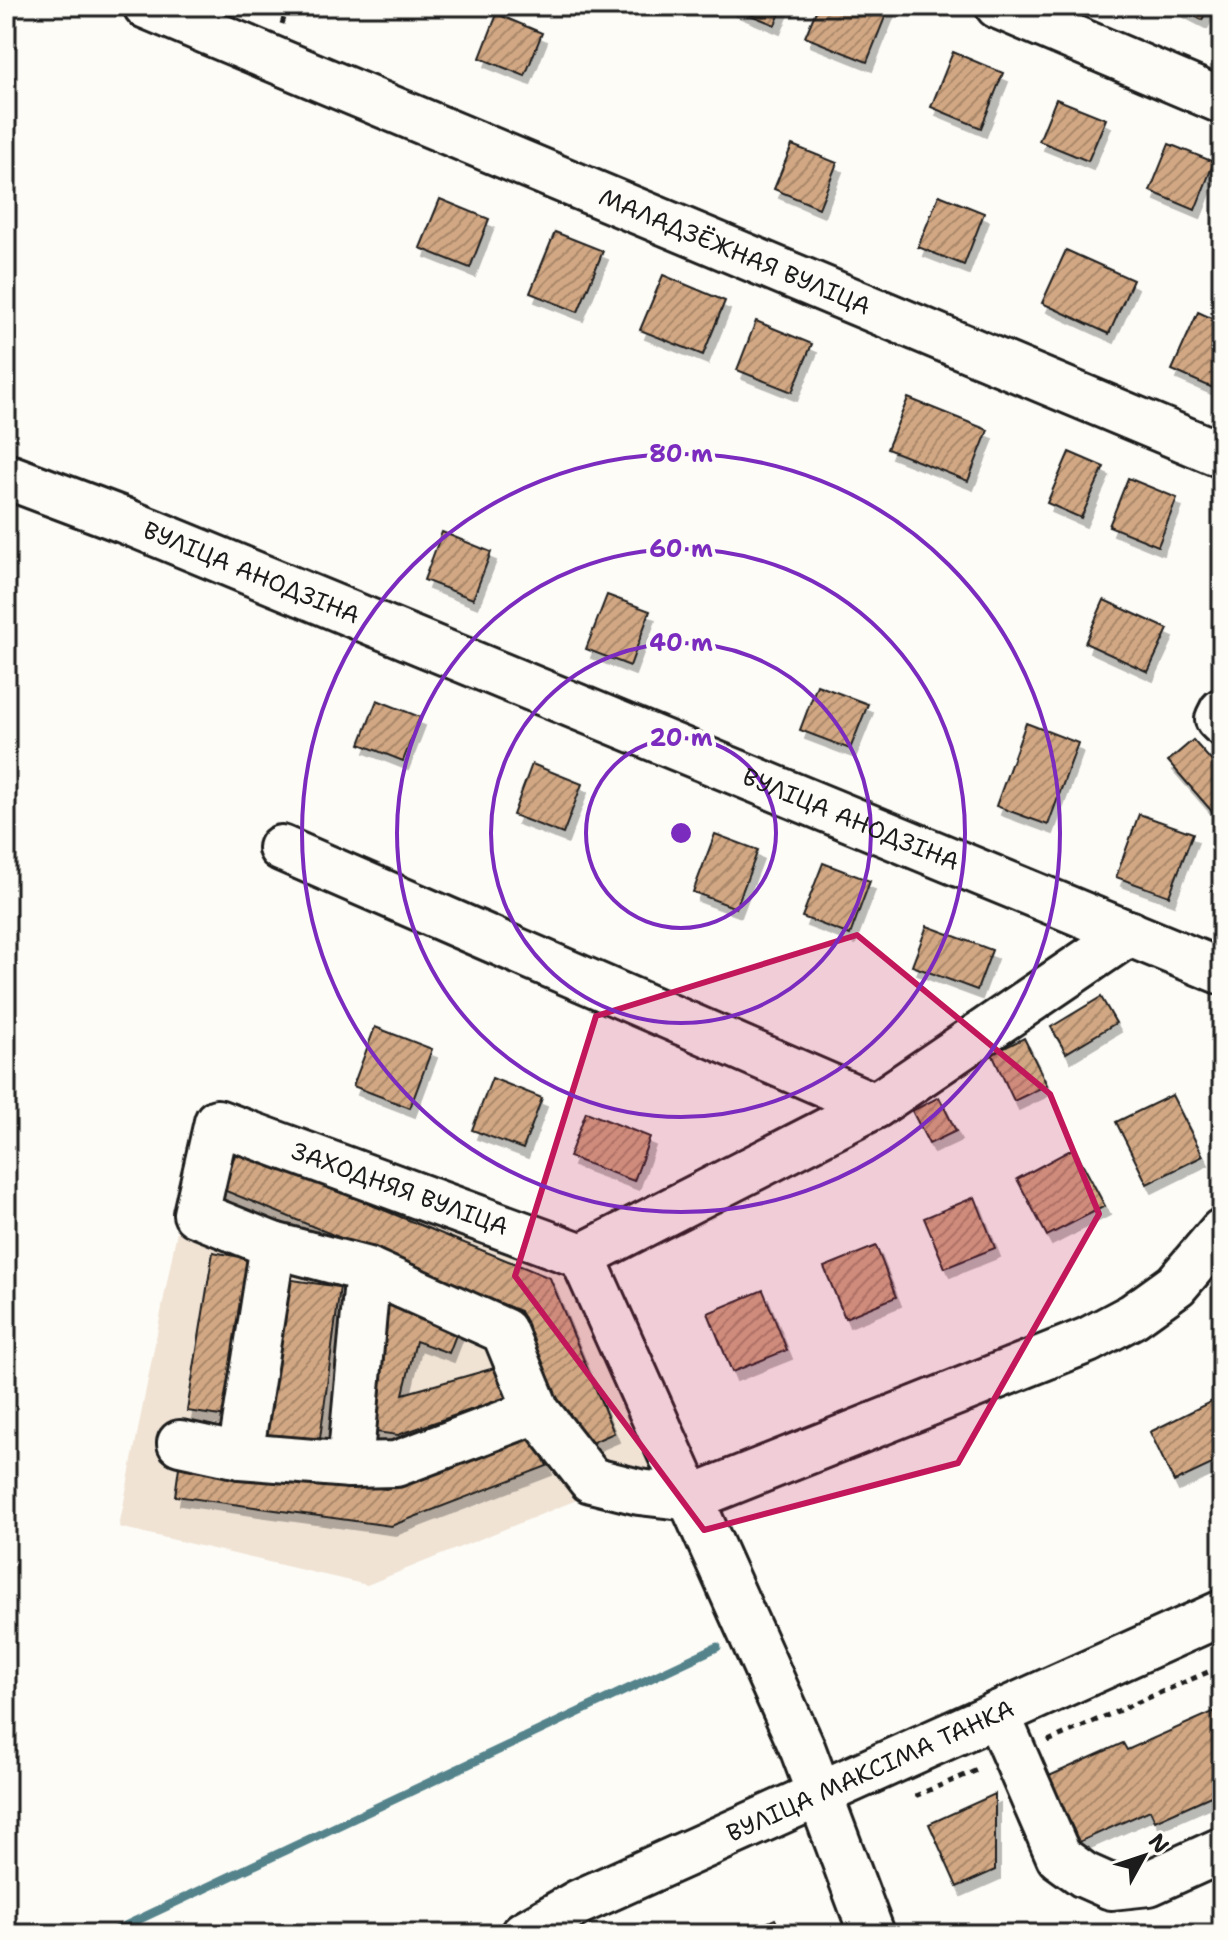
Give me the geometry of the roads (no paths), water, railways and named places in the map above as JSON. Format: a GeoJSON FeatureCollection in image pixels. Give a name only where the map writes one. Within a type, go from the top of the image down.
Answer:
{"type":"FeatureCollection","features":[{"type":"Feature","properties":{"kind":"street","name":"МАЛАДЗЁЖНАЯ ВУЛІЦА"},"geometry":{"type":"LineString","coordinates":[[146,6],[1222,455]]}},
{"type":"Feature","properties":{"kind":"street"},"geometry":{"type":"LineString","coordinates":[[998,6],[1222,101]]}},
{"type":"Feature","properties":{"kind":"street","name":"ВУЛІЦА АНОДЗІНА"},"geometry":{"type":"LineString","coordinates":[[6,476],[123,520],[1222,972]]}},
{"type":"Feature","properties":{"kind":"street"},"geometry":{"type":"LineString","coordinates":[[1222,711],[1218,719],[1222,723]]}},
{"type":"Feature","properties":{"kind":"street"},"geometry":{"type":"LineString","coordinates":[[281,848],[875,1106]]}},
{"type":"Feature","properties":{"kind":"street"},"geometry":{"type":"LineString","coordinates":[[872,1934],[803,1750],[582,1256],[875,1106],[1129,933]]}},
{"type":"Feature","properties":{"kind":"street","name":"ЗАХОДНЯЯ ВУЛІЦА"},"geometry":{"type":"LineString","coordinates":[[273,1245],[196,1214],[217,1122],[582,1256]]}},
{"type":"Feature","properties":{"kind":"street"},"geometry":{"type":"LineString","coordinates":[[240,1456],[273,1245],[368,1270],[504,1331],[537,1411],[591,1480],[639,1492],[691,1498],[1088,1340],[1133,1316],[1176,1285],[1222,1231]]}},
{"type":"Feature","properties":{"kind":"street"},"geometry":{"type":"LineString","coordinates":[[350,1465],[368,1270]]}},
{"type":"Feature","properties":{"kind":"street"},"geometry":{"type":"LineString","coordinates":[[180,1443],[240,1456],[350,1465],[396,1464],[537,1411]]}},
{"type":"Feature","properties":{"kind":"street","name":"ВУЛІЦА МАКСІМА ТАНКА"},"geometry":{"type":"LineString","coordinates":[[523,1934],[579,1902],[1222,1613]]}},
{"type":"Feature","properties":{"kind":"street"},"geometry":{"type":"LineString","coordinates":[[997,1714],[1059,1857],[1084,1875],[1111,1887],[1149,1883],[1222,1850]]}},
{"type":"Feature","properties":{"kind":"waterway"},"geometry":{"type":"LineString","coordinates":[[108,1934],[717,1647]]}}]}
